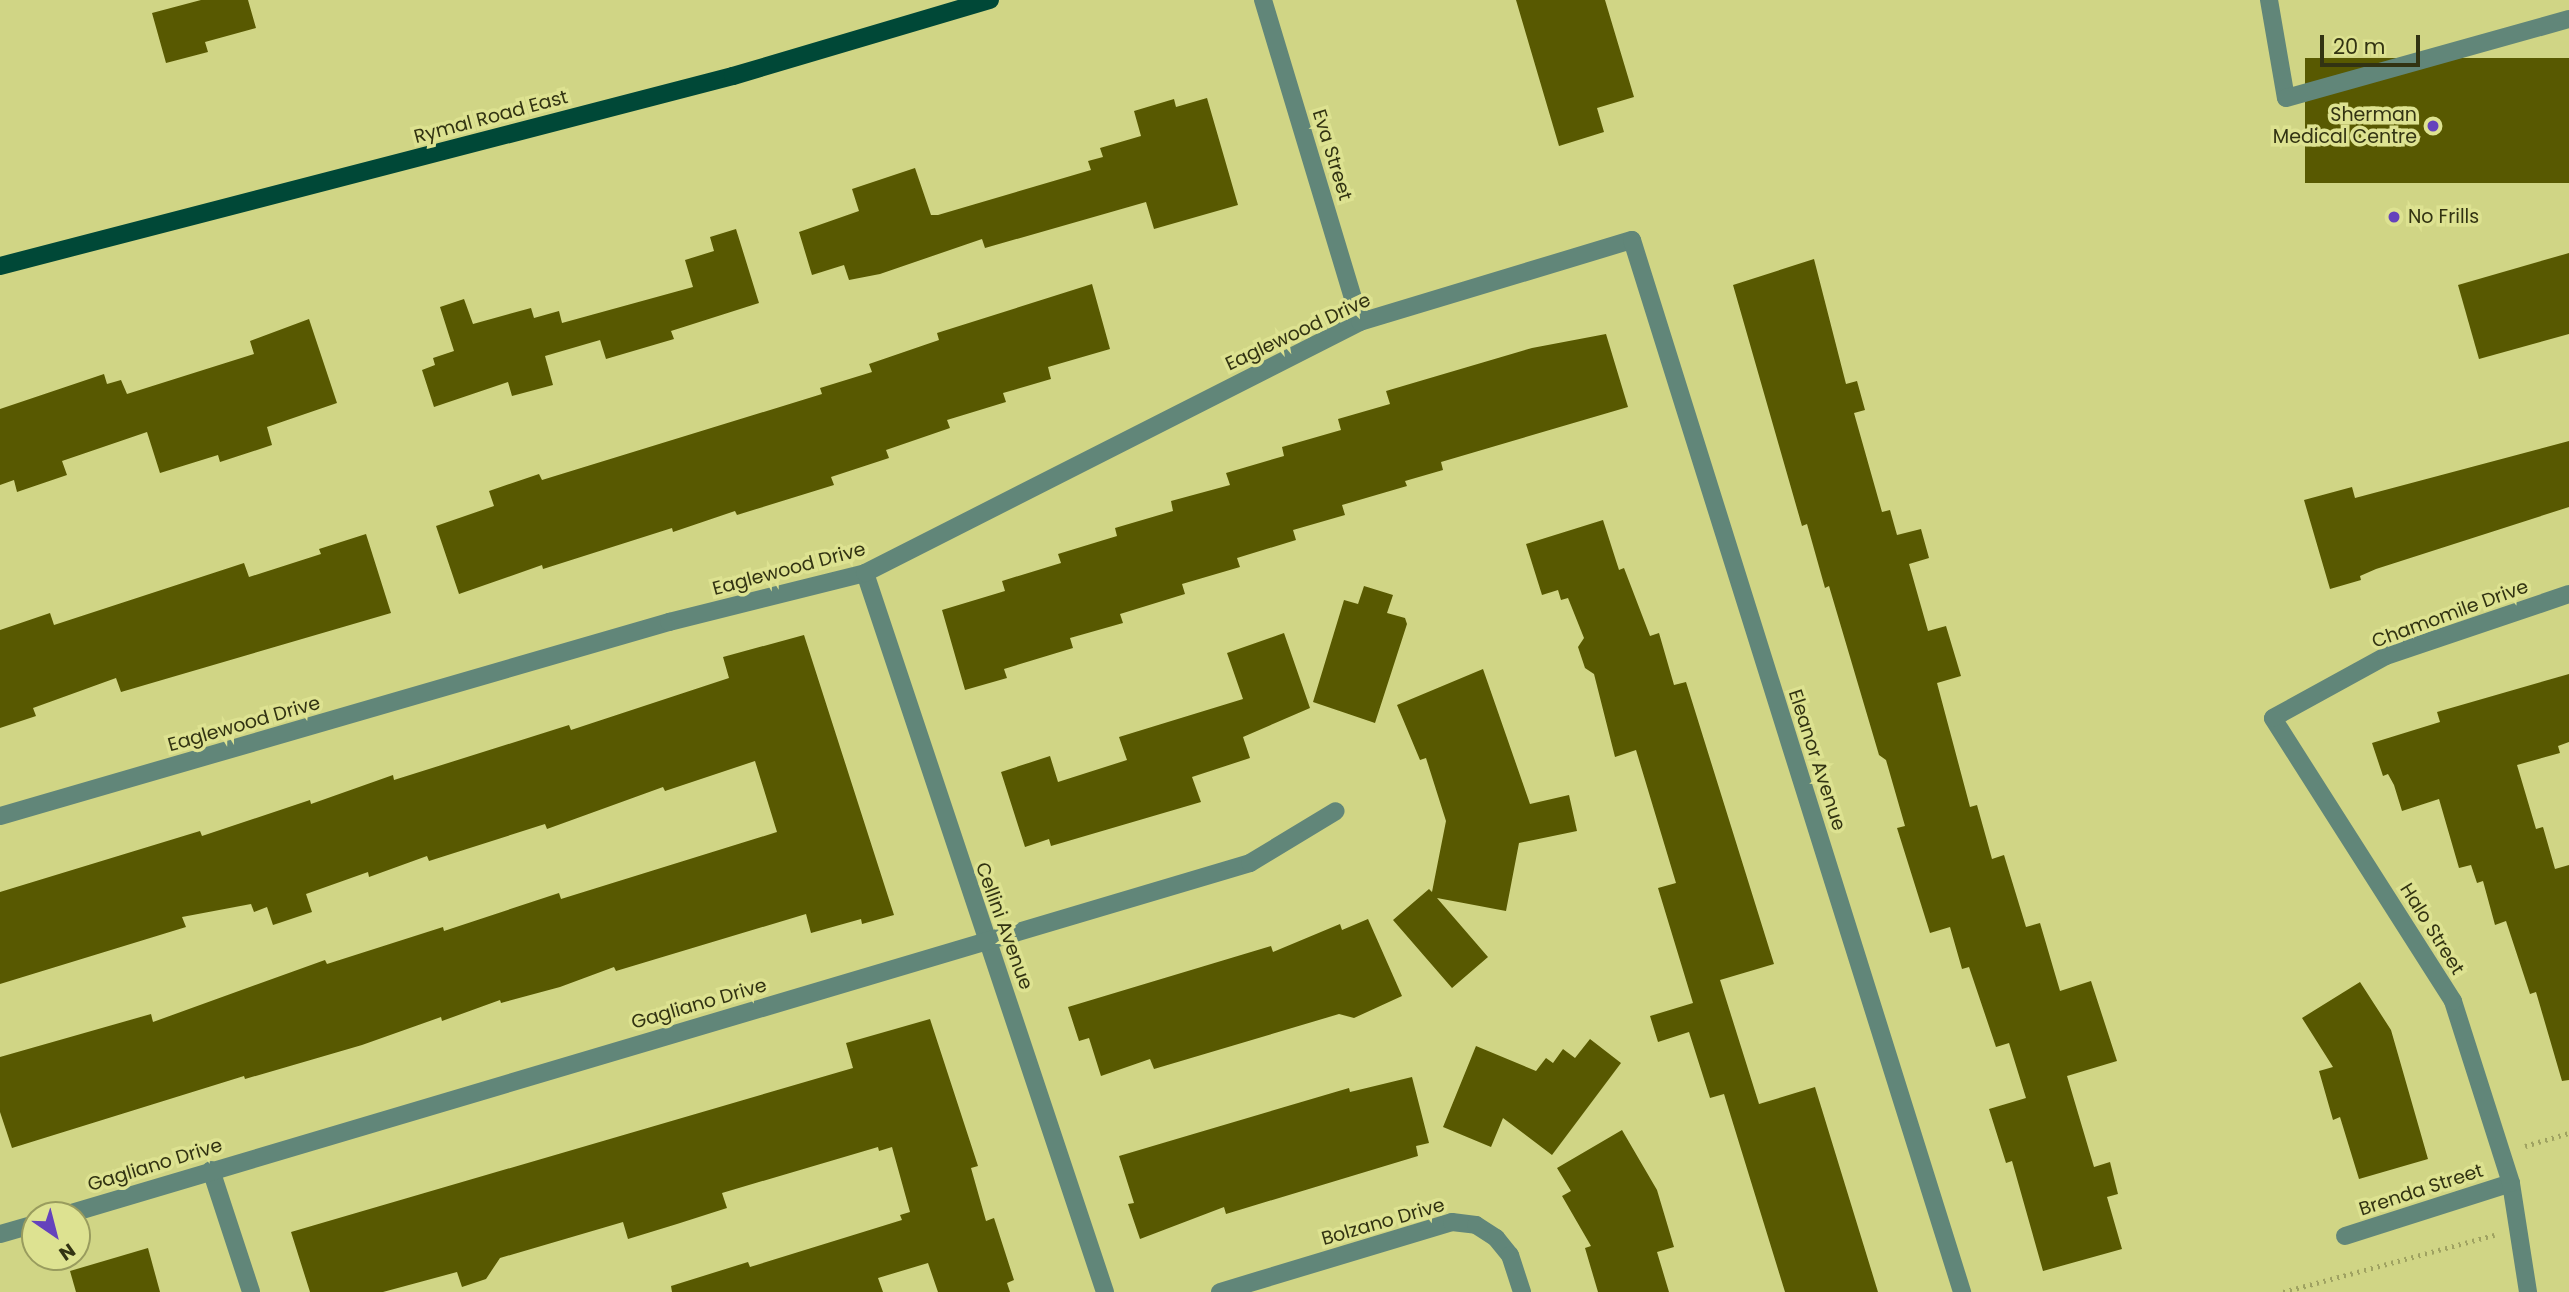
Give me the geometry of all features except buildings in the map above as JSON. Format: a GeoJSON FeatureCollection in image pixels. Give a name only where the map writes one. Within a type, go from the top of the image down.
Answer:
{"type":"FeatureCollection","features":[{"type":"Feature","properties":{"kind":"main road","name":"Rymal Road East"},"geometry":{"type":"LineString","coordinates":[[0,266],[733,76],[990,0]]}},
{"type":"Feature","properties":{"kind":"street","name":"Eva Street"},"geometry":{"type":"LineString","coordinates":[[1263,0],[1360,322]]}},
{"type":"Feature","properties":{"kind":"street"},"geometry":{"type":"LineString","coordinates":[[2269,0],[2286,98],[2569,19]]}},
{"type":"Feature","properties":{"kind":"street","name":"Eaglewood Drive"},"geometry":{"type":"LineString","coordinates":[[0,816],[669,622],[865,573],[1360,322],[1632,240]]}},
{"type":"Feature","properties":{"kind":"street","name":"Eleanor Avenue"},"geometry":{"type":"LineString","coordinates":[[1632,240],[1962,1292]]}},
{"type":"Feature","properties":{"kind":"street","name":"Cellini Avenue"},"geometry":{"type":"LineString","coordinates":[[865,573],[970,896],[990,943],[1105,1292]]}},
{"type":"Feature","properties":{"kind":"street","name":"Chamomile Drive"},"geometry":{"type":"LineString","coordinates":[[2273,718],[2386,656],[2569,594]]}},
{"type":"Feature","properties":{"kind":"street","name":"Halo Street"},"geometry":{"type":"LineString","coordinates":[[2273,718],[2453,1001],[2511,1183],[2528,1292]]}},
{"type":"Feature","properties":{"kind":"street","name":"Gagliano Drive"},"geometry":{"type":"LineString","coordinates":[[91,1207],[990,943],[1250,863],[1336,811]]}},
{"type":"Feature","properties":{"kind":"street"},"geometry":{"type":"LineString","coordinates":[[211,1170],[251,1292]]}},
{"type":"Feature","properties":{"kind":"street","name":"Brenda Street"},"geometry":{"type":"LineString","coordinates":[[2345,1236],[2511,1183]]}},
{"type":"Feature","properties":{"kind":"street","name":"Bolzano Drive"},"geometry":{"type":"LineString","coordinates":[[1220,1292],[1452,1222],[1476,1225],[1496,1238],[1510,1255],[1522,1292]]}},
{"type":"Feature","properties":{"kind":"street"},"geometry":{"type":"LineString","coordinates":[[0,1234],[21,1228]]}},
{"type":"Feature","properties":{"kind":"path"},"geometry":{"type":"LineString","coordinates":[[2501,1154],[2569,1133]]}},
{"type":"Feature","properties":{"kind":"path"},"geometry":{"type":"LineString","coordinates":[[2283,1292],[2518,1228]]}},
{"type":"Feature","properties":{"kind":"place","name":"Sherman Medical Centre"},"geometry":{"type":"Point","coordinates":[2433,126]}},
{"type":"Feature","properties":{"kind":"place","name":"No Frills"},"geometry":{"type":"Point","coordinates":[2394,217]}}]}
